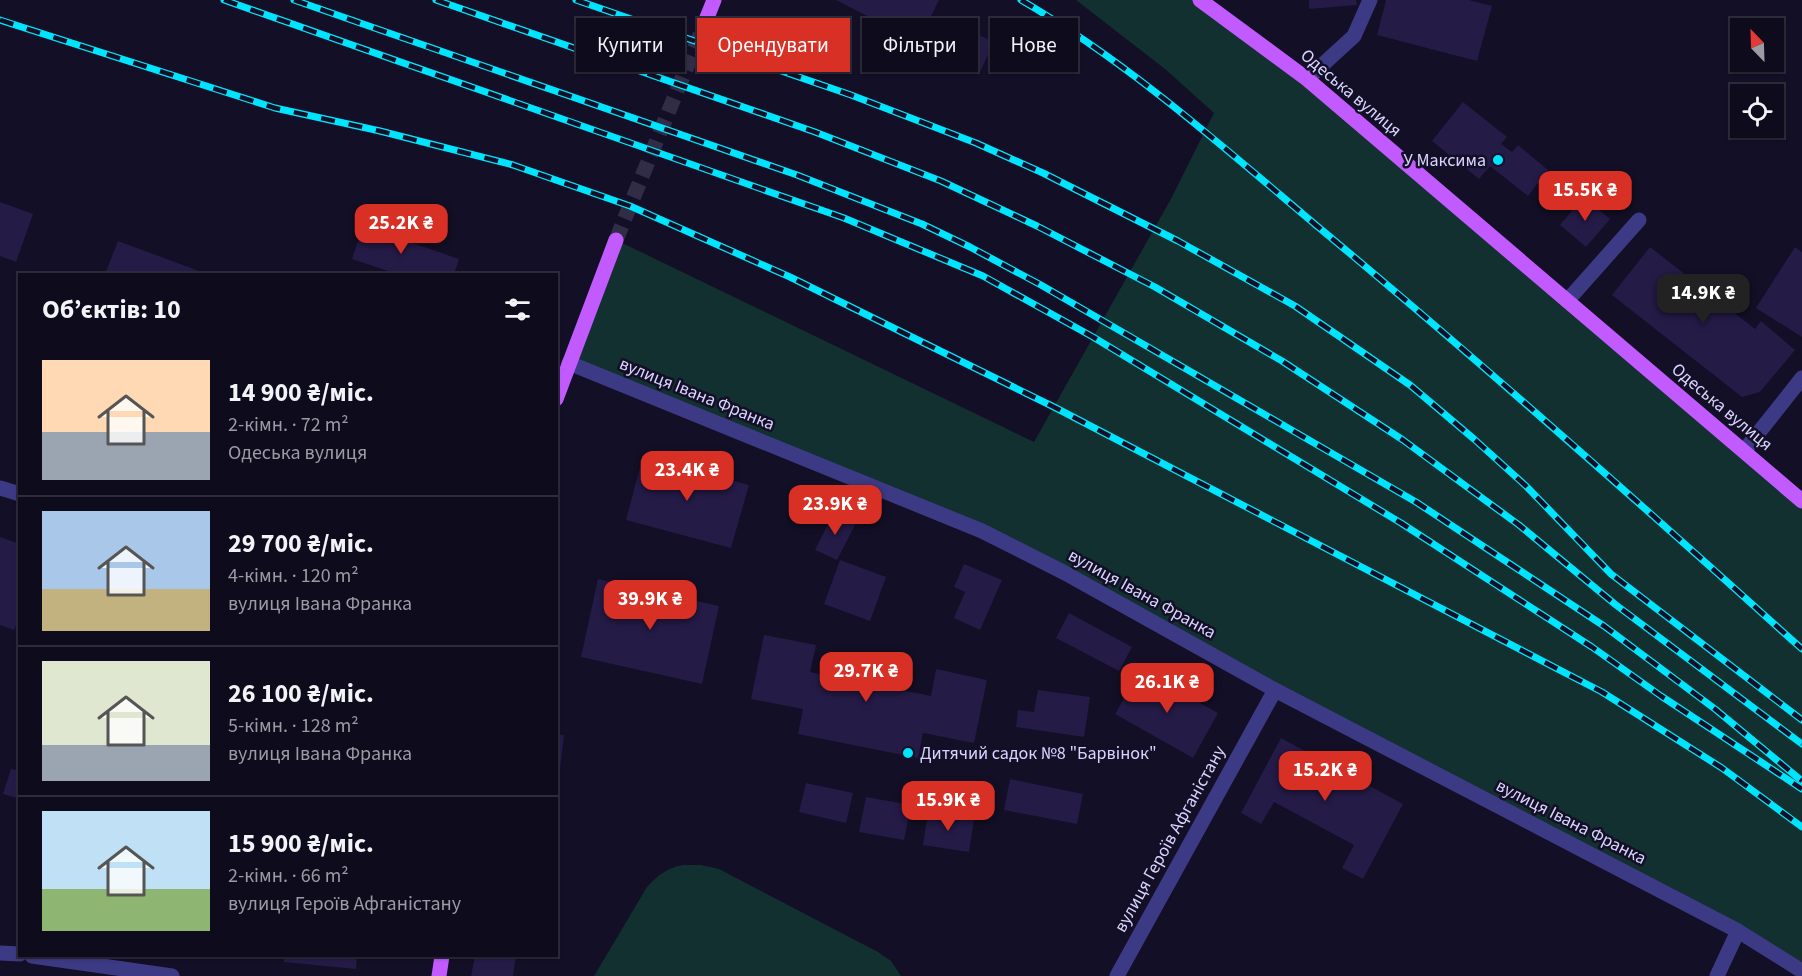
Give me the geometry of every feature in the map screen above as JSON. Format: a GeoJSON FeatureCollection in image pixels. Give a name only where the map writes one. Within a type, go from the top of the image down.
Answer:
{"type":"FeatureCollection","features":[{"type":"Feature","properties":{"kind":"main road"},"geometry":{"type":"LineString","coordinates":[[707,18],[714,0]]}},
{"type":"Feature","properties":{"kind":"main road","name":"Одеська вулиця"},"geometry":{"type":"LineString","coordinates":[[1200,0],[1307,80],[1802,501]]}},
{"type":"Feature","properties":{"kind":"main road"},"geometry":{"type":"LineString","coordinates":[[558,393],[616,240]]}},
{"type":"Feature","properties":{"kind":"main road"},"geometry":{"type":"LineString","coordinates":[[439,976],[442,957]]}},
{"type":"Feature","properties":{"kind":"street"},"geometry":{"type":"LineString","coordinates":[[1307,80],[1354,36],[1370,0]]}},
{"type":"Feature","properties":{"kind":"street"},"geometry":{"type":"LineString","coordinates":[[1567,301],[1639,220]]}},
{"type":"Feature","properties":{"kind":"street","name":"вулиця Івана Франка"},"geometry":{"type":"LineString","coordinates":[[569,363],[982,531],[1065,573],[1275,690],[1738,931],[1802,971]]}},
{"type":"Feature","properties":{"kind":"street"},"geometry":{"type":"LineString","coordinates":[[1744,451],[1802,378]]}},
{"type":"Feature","properties":{"kind":"street"},"geometry":{"type":"LineString","coordinates":[[0,488],[18,493]]}},
{"type":"Feature","properties":{"kind":"street","name":"вулиця Героїв Афганістану"},"geometry":{"type":"LineString","coordinates":[[1117,976],[1275,690]]}},
{"type":"Feature","properties":{"kind":"street"},"geometry":{"type":"LineString","coordinates":[[1717,976],[1738,931]]}},
{"type":"Feature","properties":{"kind":"street"},"geometry":{"type":"LineString","coordinates":[[0,953],[18,954]]}},
{"type":"Feature","properties":{"kind":"street"},"geometry":{"type":"LineString","coordinates":[[39,957],[172,976]]}},
{"type":"Feature","properties":{"kind":"green space"},"geometry":{"type":"Polygon","coordinates":[[[1076,0],[1200,0],[1307,79],[1802,501],[1802,971],[1065,573],[569,363],[616,240],[1034,442],[1172,197],[1214,113],[1165,69],[1076,0]]]}},
{"type":"Feature","properties":{"kind":"green space"},"geometry":{"type":"Polygon","coordinates":[[[683,865],[701,865],[719,869],[878,952],[891,961],[901,976],[594,976],[647,887],[663,873],[683,865]]]}},
{"type":"Feature","properties":{"kind":"building"},"geometry":{"type":"Polygon","coordinates":[[[836,0],[939,0],[930,18],[871,18],[836,0]]]}},
{"type":"Feature","properties":{"kind":"building"},"geometry":{"type":"Polygon","coordinates":[[[1309,0],[1356,0],[1357,5],[1309,9],[1309,0]]]}},
{"type":"Feature","properties":{"kind":"building"},"geometry":{"type":"Polygon","coordinates":[[[1386,0],[1469,0],[1492,6],[1477,61],[1377,35],[1386,0]]]}},
{"type":"Feature","properties":{"kind":"building"},"geometry":{"type":"Polygon","coordinates":[[[978,35],[990,40],[990,51],[979,74],[975,72],[978,72],[978,35]]]}},
{"type":"Feature","properties":{"kind":"building"},"geometry":{"type":"Polygon","coordinates":[[[1463,102],[1507,137],[1501,144],[1512,152],[1518,145],[1548,170],[1528,196],[1490,166],[1479,179],[1432,141],[1463,102]]]}},
{"type":"Feature","properties":{"kind":"building"},"geometry":{"type":"Polygon","coordinates":[[[1584,197],[1610,219],[1586,247],[1560,225],[1584,197]]]}},
{"type":"Feature","properties":{"kind":"building"},"geometry":{"type":"Polygon","coordinates":[[[0,202],[33,214],[16,262],[0,256],[0,202]]]}},
{"type":"Feature","properties":{"kind":"building"},"geometry":{"type":"Polygon","coordinates":[[[363,226],[459,259],[454,273],[394,273],[352,259],[363,226]]]}},
{"type":"Feature","properties":{"kind":"building"},"geometry":{"type":"Polygon","coordinates":[[[118,241],[204,273],[105,273],[118,241]]]}},
{"type":"Feature","properties":{"kind":"building"},"geometry":{"type":"Polygon","coordinates":[[[1650,247],[1755,329],[1761,321],[1795,350],[1760,392],[1742,397],[1612,295],[1650,247]]]}},
{"type":"Feature","properties":{"kind":"building"},"geometry":{"type":"Polygon","coordinates":[[[1795,247],[1802,252],[1802,337],[1756,308],[1795,247]]]}},
{"type":"Feature","properties":{"kind":"building"},"geometry":{"type":"Polygon","coordinates":[[[643,456],[749,485],[731,548],[626,520],[643,456]]]}},
{"type":"Feature","properties":{"kind":"building"},"geometry":{"type":"Polygon","coordinates":[[[834,512],[856,523],[837,560],[815,550],[834,512]]]}},
{"type":"Feature","properties":{"kind":"building"},"geometry":{"type":"Polygon","coordinates":[[[0,537],[18,543],[18,621],[14,630],[0,625],[0,537]]]}},
{"type":"Feature","properties":{"kind":"building"},"geometry":{"type":"Polygon","coordinates":[[[840,560],[886,577],[870,621],[824,604],[840,560]]]}},
{"type":"Feature","properties":{"kind":"building"},"geometry":{"type":"Polygon","coordinates":[[[964,564],[1002,580],[980,630],[954,618],[965,592],[954,587],[964,564]]]}},
{"type":"Feature","properties":{"kind":"building"},"geometry":{"type":"Polygon","coordinates":[[[598,579],[719,606],[702,684],[581,657],[598,579]]]}},
{"type":"Feature","properties":{"kind":"building"},"geometry":{"type":"Polygon","coordinates":[[[1069,613],[1132,647],[1119,671],[1056,638],[1069,613]]]}},
{"type":"Feature","properties":{"kind":"building"},"geometry":{"type":"Polygon","coordinates":[[[764,635],[816,645],[810,672],[931,696],[936,669],[987,680],[974,743],[923,733],[918,758],[798,734],[803,709],[751,699],[764,635]]]}},
{"type":"Feature","properties":{"kind":"building"},"geometry":{"type":"Polygon","coordinates":[[[1141,670],[1218,713],[1193,758],[1115,714],[1141,670]]]}},
{"type":"Feature","properties":{"kind":"building"},"geometry":{"type":"Polygon","coordinates":[[[1038,690],[1090,697],[1084,737],[1016,727],[1018,710],[1034,712],[1038,690]]]}},
{"type":"Feature","properties":{"kind":"building"},"geometry":{"type":"Polygon","coordinates":[[[558,734],[564,735],[558,786],[558,734]]]}},
{"type":"Feature","properties":{"kind":"building"},"geometry":{"type":"Polygon","coordinates":[[[1281,738],[1403,804],[1363,879],[1342,868],[1354,845],[1274,802],[1261,824],[1241,813],[1281,738]]]}},
{"type":"Feature","properties":{"kind":"building"},"geometry":{"type":"Polygon","coordinates":[[[11,769],[18,771],[18,798],[3,794],[11,769]]]}},
{"type":"Feature","properties":{"kind":"building"},"geometry":{"type":"Polygon","coordinates":[[[1010,779],[1083,794],[1077,824],[1004,810],[1010,779]]]}},
{"type":"Feature","properties":{"kind":"building"},"geometry":{"type":"Polygon","coordinates":[[[806,783],[853,793],[846,823],[799,812],[806,783]]]}},
{"type":"Feature","properties":{"kind":"building"},"geometry":{"type":"Polygon","coordinates":[[[866,797],[911,805],[904,840],[859,832],[866,797]]]}},
{"type":"Feature","properties":{"kind":"building"},"geometry":{"type":"Polygon","coordinates":[[[928,812],[974,819],[969,852],[923,845],[928,812]]]}},
{"type":"Feature","properties":{"kind":"building"},"geometry":{"type":"Polygon","coordinates":[[[284,957],[357,957],[356,969],[284,962],[284,957]]]}},
{"type":"Feature","properties":{"kind":"building"},"geometry":{"type":"Polygon","coordinates":[[[475,957],[516,957],[513,976],[471,976],[475,957]]]}},
{"type":"Feature","properties":{"kind":"tunnel"},"geometry":{"type":"LineString","coordinates":[[616,240],[697,42]]}},
{"type":"Feature","properties":{"kind":"railway"},"geometry":{"type":"LineString","coordinates":[[224,0],[844,218],[983,276],[1093,337],[1401,523],[1592,647],[1661,696],[1802,789]]}},
{"type":"Feature","properties":{"kind":"railway"},"geometry":{"type":"LineString","coordinates":[[294,0],[797,175],[922,224],[970,247],[1041,285],[1416,502],[1604,626],[1715,709],[1802,781]]}},
{"type":"Feature","properties":{"kind":"railway"},"geometry":{"type":"LineString","coordinates":[[436,0],[815,132],[941,181],[1037,226],[1155,287],[1282,361],[1403,440],[1519,525],[1616,605],[1802,744]]}},
{"type":"Feature","properties":{"kind":"railway"},"geometry":{"type":"LineString","coordinates":[[576,0],[851,95],[976,143],[1043,173],[1178,241],[1295,306],[1410,385],[1526,486],[1611,574],[1802,720]]}},
{"type":"Feature","properties":{"kind":"railway"},"geometry":{"type":"LineString","coordinates":[[1021,0],[1137,78],[1210,136],[1501,382],[1802,649]]}},
{"type":"Feature","properties":{"kind":"railway"},"geometry":{"type":"LineString","coordinates":[[0,20],[275,108],[380,131],[513,165],[630,206],[790,277],[1054,407],[1602,692],[1722,768],[1802,827]]}},
{"type":"Feature","properties":{"kind":"place","name":"У Максима"},"geometry":{"type":"Point","coordinates":[1498,160]}},
{"type":"Feature","properties":{"kind":"place","name":"Дитячий садок №8 \"Барвінок\""},"geometry":{"type":"Point","coordinates":[908,753]}}]}
